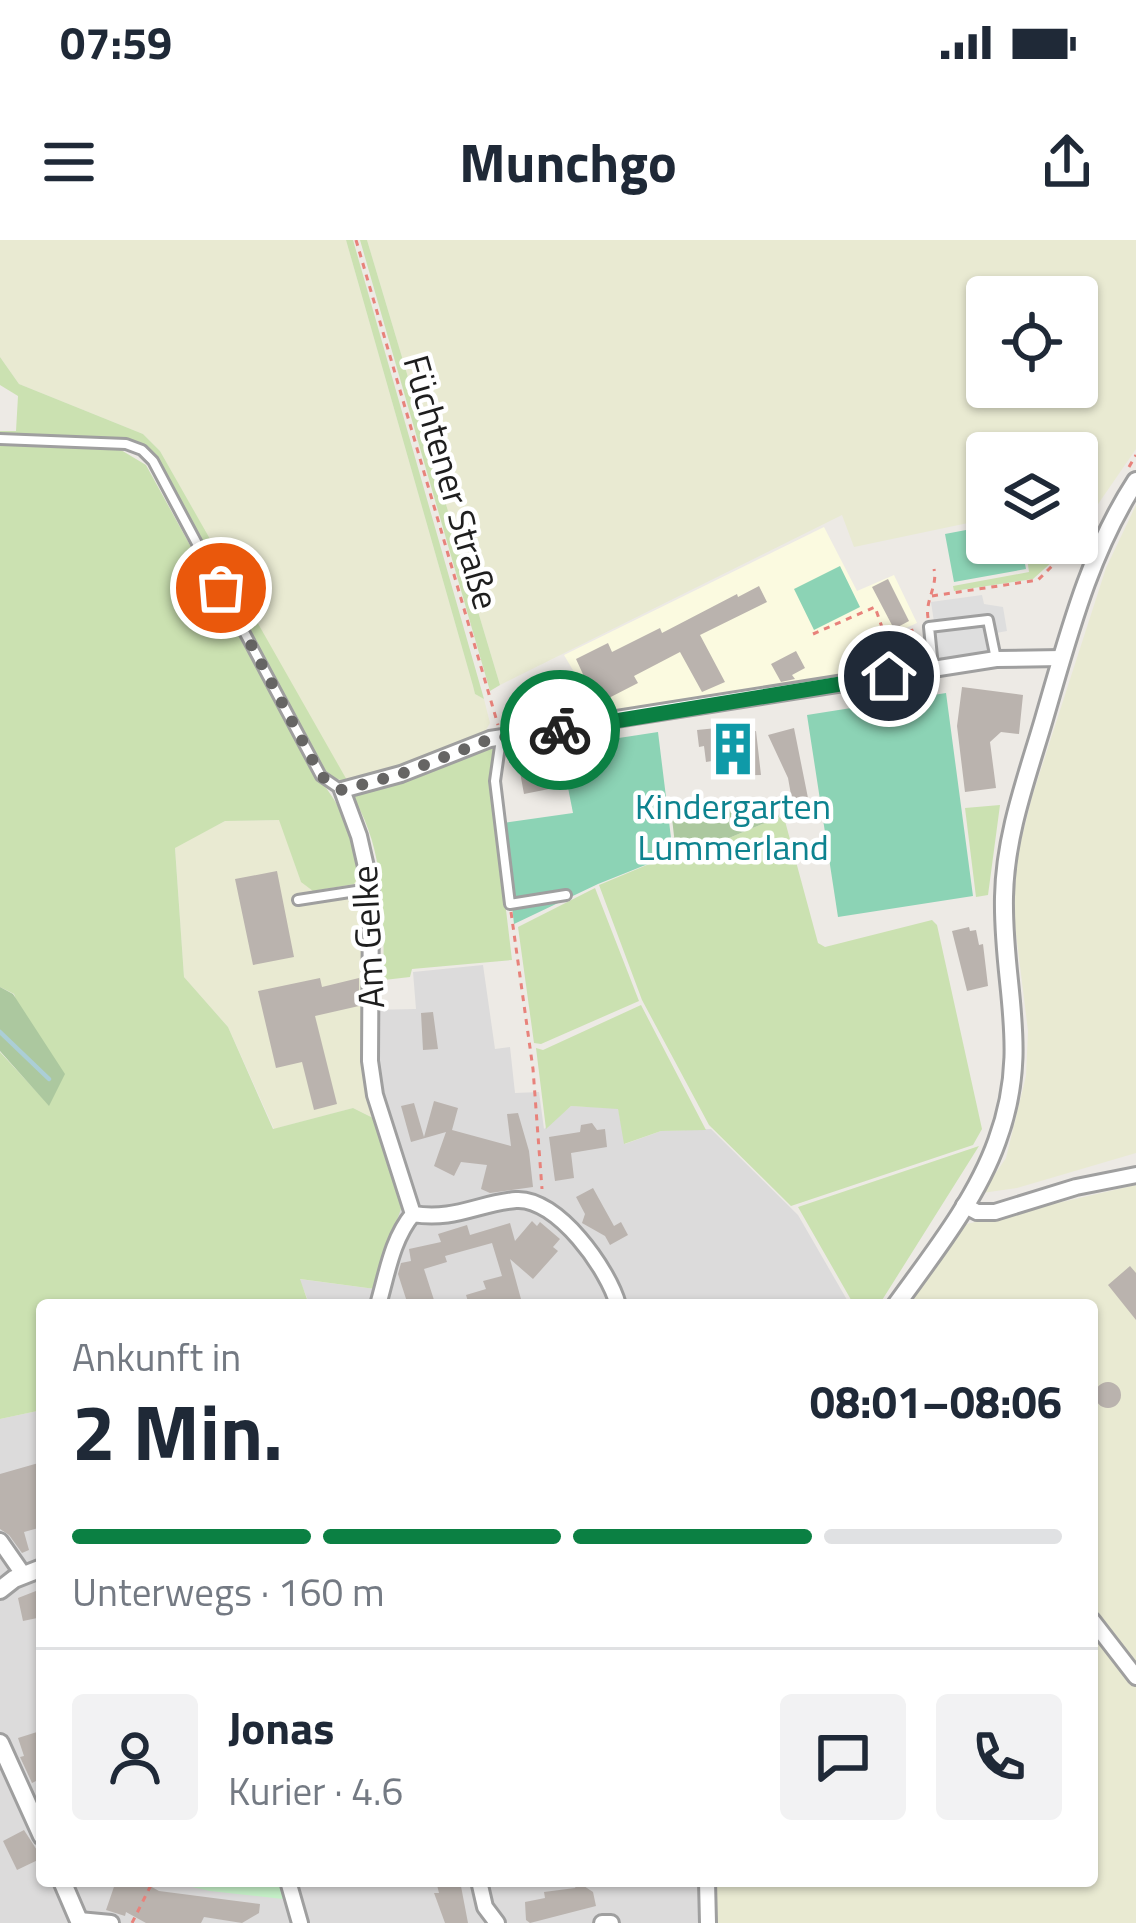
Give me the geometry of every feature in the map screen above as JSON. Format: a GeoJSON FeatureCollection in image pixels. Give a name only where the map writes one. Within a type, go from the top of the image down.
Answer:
{"type":"FeatureCollection","features":[{"type":"Feature","properties":{"kind":"street"},"geometry":{"type":"LineString","coordinates":[[900,1299],[964,1205],[997,1143],[1014,1076],[1015,1011],[1004,930],[1007,857],[1017,807],[1093,562],[1136,481]]}},
{"type":"Feature","properties":{"kind":"street"},"geometry":{"type":"LineString","coordinates":[[342,790],[502,738],[997,659],[1062,658]]}},
{"type":"Feature","properties":{"kind":"street","name":"Am Gelke"},"geometry":{"type":"LineString","coordinates":[[342,790],[371,889],[370,1061],[375,1095],[413,1214]]}},
{"type":"Feature","properties":{"kind":"street"},"geometry":{"type":"LineString","coordinates":[[964,1205],[977,1212],[995,1212],[1136,1174]]}},
{"type":"Feature","properties":{"kind":"street"},"geometry":{"type":"LineString","coordinates":[[380,1299],[393,1249],[413,1214],[433,1218],[468,1214],[518,1200],[543,1207],[580,1239],[601,1266],[615,1299]]}},
{"type":"Feature","properties":{"kind":"street"},"geometry":{"type":"LineString","coordinates":[[0,1541],[4,1559],[23,1574]]}},
{"type":"Feature","properties":{"kind":"street"},"geometry":{"type":"LineString","coordinates":[[0,1590],[36,1570]]}},
{"type":"Feature","properties":{"kind":"street"},"geometry":{"type":"LineString","coordinates":[[1098,1628],[1136,1677]]}},
{"type":"Feature","properties":{"kind":"street"},"geometry":{"type":"LineString","coordinates":[[0,1743],[36,1823]]}},
{"type":"Feature","properties":{"kind":"street"},"geometry":{"type":"LineString","coordinates":[[65,1887],[80,1922],[111,1923]]}},
{"type":"Feature","properties":{"kind":"street"},"geometry":{"type":"LineString","coordinates":[[290,1887],[300,1923]]}},
{"type":"Feature","properties":{"kind":"street"},"geometry":{"type":"LineString","coordinates":[[480,1887],[485,1907],[497,1923]]}},
{"type":"Feature","properties":{"kind":"street"},"geometry":{"type":"LineString","coordinates":[[707,1887],[708,1923]]}},
{"type":"Feature","properties":{"kind":"lane"},"geometry":{"type":"LineString","coordinates":[[0,440],[126,443],[153,460],[321,776],[342,790]]}},
{"type":"Feature","properties":{"kind":"lane"},"geometry":{"type":"LineString","coordinates":[[933,669],[929,627],[988,620],[997,659]]}},
{"type":"Feature","properties":{"kind":"lane"},"geometry":{"type":"LineString","coordinates":[[502,738],[495,781],[510,904],[566,895]]}},
{"type":"Feature","properties":{"kind":"lane"},"geometry":{"type":"LineString","coordinates":[[298,900],[371,889]]}},
{"type":"Feature","properties":{"kind":"path","name":"Füchtener Straße"},"geometry":{"type":"LineString","coordinates":[[356,240],[502,738]]}},
{"type":"Feature","properties":{"kind":"path"},"geometry":{"type":"LineString","coordinates":[[928,597],[1038,580],[1054,564]]}},
{"type":"Feature","properties":{"kind":"path"},"geometry":{"type":"LineString","coordinates":[[813,634],[875,607],[884,633],[892,636],[929,627],[934,568]]}},
{"type":"Feature","properties":{"kind":"path"},"geometry":{"type":"LineString","coordinates":[[936,577],[950,575]]}},
{"type":"Feature","properties":{"kind":"path"},"geometry":{"type":"LineString","coordinates":[[510,904],[533,1070],[543,1207]]}},
{"type":"Feature","properties":{"kind":"path"},"geometry":{"type":"LineString","coordinates":[[132,1923],[150,1887]]}},
{"type":"Feature","properties":{"kind":"shaded area"},"geometry":{"type":"Polygon","coordinates":[[[0,240],[346,240],[475,694],[484,699],[490,723],[482,737],[430,761],[348,782],[344,778],[160,451],[143,434],[19,384],[0,357],[0,240]]]}},
{"type":"Feature","properties":{"kind":"shaded area"},"geometry":{"type":"Polygon","coordinates":[[[367,240],[1136,240],[1136,449],[1098,504],[1098,432],[966,432],[966,523],[854,547],[842,515],[500,685],[367,240]]]}},
{"type":"Feature","properties":{"kind":"shaded area"},"geometry":{"type":"Polygon","coordinates":[[[1136,505],[1136,1153],[1017,1188],[982,1193],[1006,1158],[1026,1076],[1028,1031],[1013,909],[1018,853],[1106,568],[1136,505]]]}},
{"type":"Feature","properties":{"kind":"shaded area"},"geometry":{"type":"Polygon","coordinates":[[[824,527],[857,591],[894,575],[917,623],[875,642],[882,669],[599,714],[564,655],[824,527]]]}},
{"type":"Feature","properties":{"kind":"shaded area"},"geometry":{"type":"Polygon","coordinates":[[[982,595],[984,604],[1003,607],[1007,631],[985,635],[988,655],[940,662],[931,602],[982,595]]]}},
{"type":"Feature","properties":{"kind":"shaded area"},"geometry":{"type":"Polygon","coordinates":[[[280,820],[301,882],[363,868],[377,1120],[353,1108],[274,1129],[228,1027],[184,977],[175,847],[225,821],[280,820]]]}},
{"type":"Feature","properties":{"kind":"shaded area"},"geometry":{"type":"Polygon","coordinates":[[[483,965],[495,1049],[510,1047],[515,1093],[539,1092],[544,1129],[571,1106],[618,1108],[625,1144],[661,1131],[711,1129],[798,1215],[847,1299],[307,1299],[299,1279],[375,1289],[377,1120],[368,1010],[416,1009],[413,972],[483,965]]]}},
{"type":"Feature","properties":{"kind":"shaded area"},"geometry":{"type":"Polygon","coordinates":[[[1136,1185],[1136,1923],[715,1923],[715,1887],[1098,1887],[1098,1299],[908,1299],[962,1225],[1136,1185]]]}},
{"type":"Feature","properties":{"kind":"shaded area"},"geometry":{"type":"Polygon","coordinates":[[[36,1411],[36,1887],[703,1887],[704,1923],[0,1923],[0,1419],[36,1411]]]}},
{"type":"Feature","properties":{"kind":"green space"},"geometry":{"type":"Polygon","coordinates":[[[346,240],[353,240],[484,699],[475,694],[346,240]]]}},
{"type":"Feature","properties":{"kind":"green space"},"geometry":{"type":"Polygon","coordinates":[[[360,240],[367,240],[500,685],[490,691],[360,240]]]}},
{"type":"Feature","properties":{"kind":"green space"},"geometry":{"type":"Polygon","coordinates":[[[0,357],[19,384],[143,434],[160,451],[348,782],[329,777],[319,763],[155,456],[126,440],[0,437],[0,431],[16,431],[18,396],[0,385],[0,357]]]}},
{"type":"Feature","properties":{"kind":"green space"},"geometry":{"type":"Polygon","coordinates":[[[0,445],[116,447],[146,465],[355,841],[363,868],[354,884],[313,891],[301,882],[279,820],[225,821],[175,848],[184,977],[228,1027],[273,1129],[353,1108],[377,1120],[403,1202],[375,1289],[300,1279],[307,1299],[36,1299],[36,1411],[0,1419],[0,1052],[49,1105],[14,994],[0,987],[0,445]]]}},
{"type":"Feature","properties":{"kind":"green space"},"geometry":{"type":"Polygon","coordinates":[[[966,530],[966,564],[1025,564],[1026,569],[954,582],[945,534],[966,530]]]}},
{"type":"Feature","properties":{"kind":"green space"},"geometry":{"type":"Polygon","coordinates":[[[1028,564],[1050,564],[1033,579],[954,591],[953,586],[1029,572],[1028,564]]]}},
{"type":"Feature","properties":{"kind":"green space"},"geometry":{"type":"Polygon","coordinates":[[[840,566],[860,607],[814,630],[794,589],[840,566]]]}},
{"type":"Feature","properties":{"kind":"green space"},"geometry":{"type":"Polygon","coordinates":[[[946,693],[973,896],[838,917],[807,715],[946,693]]]}},
{"type":"Feature","properties":{"kind":"green space"},"geometry":{"type":"Polygon","coordinates":[[[658,732],[673,854],[514,924],[503,823],[573,813],[560,747],[658,732]]]}},
{"type":"Feature","properties":{"kind":"green space"},"geometry":{"type":"Polygon","coordinates":[[[490,746],[496,753],[490,777],[512,960],[412,969],[410,977],[384,980],[379,872],[360,810],[353,812],[352,791],[490,746]]]}},
{"type":"Feature","properties":{"kind":"green space"},"geometry":{"type":"Polygon","coordinates":[[[735,798],[743,812],[774,802],[779,817],[672,862],[666,857],[676,854],[671,809],[735,798]]]}},
{"type":"Feature","properties":{"kind":"green space"},"geometry":{"type":"Polygon","coordinates":[[[1000,805],[988,895],[976,897],[965,808],[1000,805]]]}},
{"type":"Feature","properties":{"kind":"green space"},"geometry":{"type":"Polygon","coordinates":[[[779,817],[785,821],[818,943],[825,947],[932,920],[937,925],[982,1129],[973,1145],[791,1206],[709,1125],[642,1000],[599,885],[666,857],[672,862],[779,817]]]}},
{"type":"Feature","properties":{"kind":"green space"},"geometry":{"type":"Polygon","coordinates":[[[595,888],[639,1001],[534,1043],[518,927],[595,888]]]}},
{"type":"Feature","properties":{"kind":"green space"},"geometry":{"type":"Polygon","coordinates":[[[0,987],[13,994],[65,1074],[49,1106],[0,1051],[0,987]]]}},
{"type":"Feature","properties":{"kind":"green space"},"geometry":{"type":"Polygon","coordinates":[[[641,1005],[706,1130],[661,1131],[624,1144],[618,1109],[571,1106],[546,1129],[536,1048],[543,1050],[641,1005]]]}},
{"type":"Feature","properties":{"kind":"green space"},"geometry":{"type":"Polygon","coordinates":[[[979,1146],[883,1299],[851,1299],[798,1207],[979,1146]]]}},
{"type":"Feature","properties":{"kind":"green space"},"geometry":{"type":"Polygon","coordinates":[[[192,1887],[281,1887],[283,1899],[192,1887]]]}},
{"type":"Feature","properties":{"kind":"building"},"geometry":{"type":"Polygon","coordinates":[[[888,579],[909,621],[894,629],[872,587],[888,579]]]}},
{"type":"Feature","properties":{"kind":"building"},"geometry":{"type":"Polygon","coordinates":[[[759,586],[767,602],[700,635],[725,682],[702,692],[680,652],[634,676],[638,683],[601,702],[597,692],[567,707],[561,696],[587,683],[576,659],[608,643],[612,652],[660,628],[662,633],[759,586]]]}},
{"type":"Feature","properties":{"kind":"building"},"geometry":{"type":"Polygon","coordinates":[[[796,651],[805,668],[792,675],[795,679],[781,682],[771,664],[796,651]]]}},
{"type":"Feature","properties":{"kind":"building"},"geometry":{"type":"Polygon","coordinates":[[[549,685],[558,704],[527,717],[517,698],[549,685]]]}},
{"type":"Feature","properties":{"kind":"building"},"geometry":{"type":"Polygon","coordinates":[[[962,687],[1023,695],[1019,734],[1001,732],[990,742],[996,788],[965,792],[957,726],[962,687]]]}},
{"type":"Feature","properties":{"kind":"building","name":"Kindergarten Lummerland"},"geometry":{"type":"Polygon","coordinates":[[[747,725],[748,732],[756,731],[761,775],[714,776],[712,761],[706,762],[704,746],[699,747],[697,730],[747,725]]]}},
{"type":"Feature","properties":{"kind":"building"},"geometry":{"type":"Polygon","coordinates":[[[794,728],[811,813],[795,817],[788,778],[768,735],[794,728]]]}},
{"type":"Feature","properties":{"kind":"building"},"geometry":{"type":"Polygon","coordinates":[[[550,767],[554,788],[524,794],[520,772],[550,767]]]}},
{"type":"Feature","properties":{"kind":"building"},"geometry":{"type":"Polygon","coordinates":[[[277,871],[294,957],[253,965],[235,879],[277,871]]]}},
{"type":"Feature","properties":{"kind":"building"},"geometry":{"type":"Polygon","coordinates":[[[976,930],[979,945],[983,944],[988,986],[967,991],[952,931],[976,930]]]}},
{"type":"Feature","properties":{"kind":"building"},"geometry":{"type":"Polygon","coordinates":[[[320,978],[322,987],[359,978],[359,1006],[315,1016],[337,1104],[314,1110],[302,1062],[276,1068],[258,991],[320,978]]]}},
{"type":"Feature","properties":{"kind":"building"},"geometry":{"type":"Polygon","coordinates":[[[433,1012],[438,1049],[423,1050],[421,1013],[433,1012]]]}},
{"type":"Feature","properties":{"kind":"building"},"geometry":{"type":"Polygon","coordinates":[[[434,1101],[458,1108],[452,1130],[511,1146],[507,1114],[518,1113],[533,1187],[490,1193],[481,1189],[487,1165],[461,1162],[454,1176],[434,1166],[446,1132],[411,1142],[401,1106],[414,1103],[424,1137],[434,1101]]]}},
{"type":"Feature","properties":{"kind":"building"},"geometry":{"type":"Polygon","coordinates":[[[592,1123],[597,1130],[605,1129],[607,1147],[571,1153],[574,1178],[555,1181],[549,1137],[580,1132],[581,1125],[592,1123]]]}},
{"type":"Feature","properties":{"kind":"building"},"geometry":{"type":"Polygon","coordinates":[[[593,1188],[614,1226],[621,1222],[628,1235],[610,1245],[605,1236],[582,1223],[585,1214],[576,1197],[593,1188]]]}},
{"type":"Feature","properties":{"kind":"building"},"geometry":{"type":"Polygon","coordinates":[[[532,1221],[560,1239],[553,1247],[558,1251],[533,1279],[510,1259],[521,1299],[467,1299],[466,1295],[486,1289],[483,1281],[502,1276],[492,1243],[445,1256],[447,1262],[424,1269],[434,1299],[406,1299],[398,1274],[401,1263],[411,1261],[409,1249],[441,1242],[438,1234],[467,1225],[470,1235],[510,1223],[515,1241],[532,1221]]]}},
{"type":"Feature","properties":{"kind":"building"},"geometry":{"type":"Polygon","coordinates":[[[1130,1266],[1136,1273],[1136,1320],[1108,1285],[1130,1266]]]}},
{"type":"Feature","properties":{"kind":"building"},"geometry":{"type":"Polygon","coordinates":[[[1103,1383],[1113,1383],[1120,1390],[1120,1400],[1113,1407],[1098,1403],[1098,1387],[1103,1383]]]}},
{"type":"Feature","properties":{"kind":"building"},"geometry":{"type":"Polygon","coordinates":[[[36,1464],[36,1529],[24,1532],[29,1550],[22,1553],[0,1529],[0,1474],[36,1464]]]}},
{"type":"Feature","properties":{"kind":"building"},"geometry":{"type":"Polygon","coordinates":[[[36,1591],[36,1618],[23,1621],[18,1598],[36,1591]]]}},
{"type":"Feature","properties":{"kind":"building"},"geometry":{"type":"Polygon","coordinates":[[[36,1732],[36,1781],[32,1783],[20,1757],[24,1756],[18,1738],[36,1732]]]}},
{"type":"Feature","properties":{"kind":"building"},"geometry":{"type":"Polygon","coordinates":[[[24,1830],[36,1849],[36,1861],[17,1870],[3,1841],[24,1830]]]}},
{"type":"Feature","properties":{"kind":"building"},"geometry":{"type":"Polygon","coordinates":[[[114,1887],[152,1887],[260,1904],[259,1913],[242,1923],[204,1917],[201,1923],[146,1923],[126,1912],[125,1916],[106,1910],[114,1887]]]}},
{"type":"Feature","properties":{"kind":"building"},"geometry":{"type":"Polygon","coordinates":[[[438,1887],[461,1887],[468,1923],[445,1923],[434,1893],[439,1893],[438,1887]]]}},
{"type":"Feature","properties":{"kind":"building"},"geometry":{"type":"Polygon","coordinates":[[[575,1888],[593,1892],[596,1906],[530,1923],[526,1920],[525,1902],[545,1898],[544,1892],[575,1888]]]}},
{"type":"Feature","properties":{"kind":"waterway"},"geometry":{"type":"LineString","coordinates":[[0,1032],[49,1079]]}},
{"type":"Feature","properties":{"kind":"way so far"},"geometry":{"type":"LineString","coordinates":[[221,588],[321,776],[342,790],[401,774],[490,739],[560,730]]}},
{"type":"Feature","properties":{"kind":"place","name":"Kindergarten Lummerland"},"geometry":{"type":"Point","coordinates":[733,749]}},
{"type":"Feature","properties":{"kind":"route"},"geometry":{"type":"LineString","coordinates":[[560,730],[889,676]]}}]}
